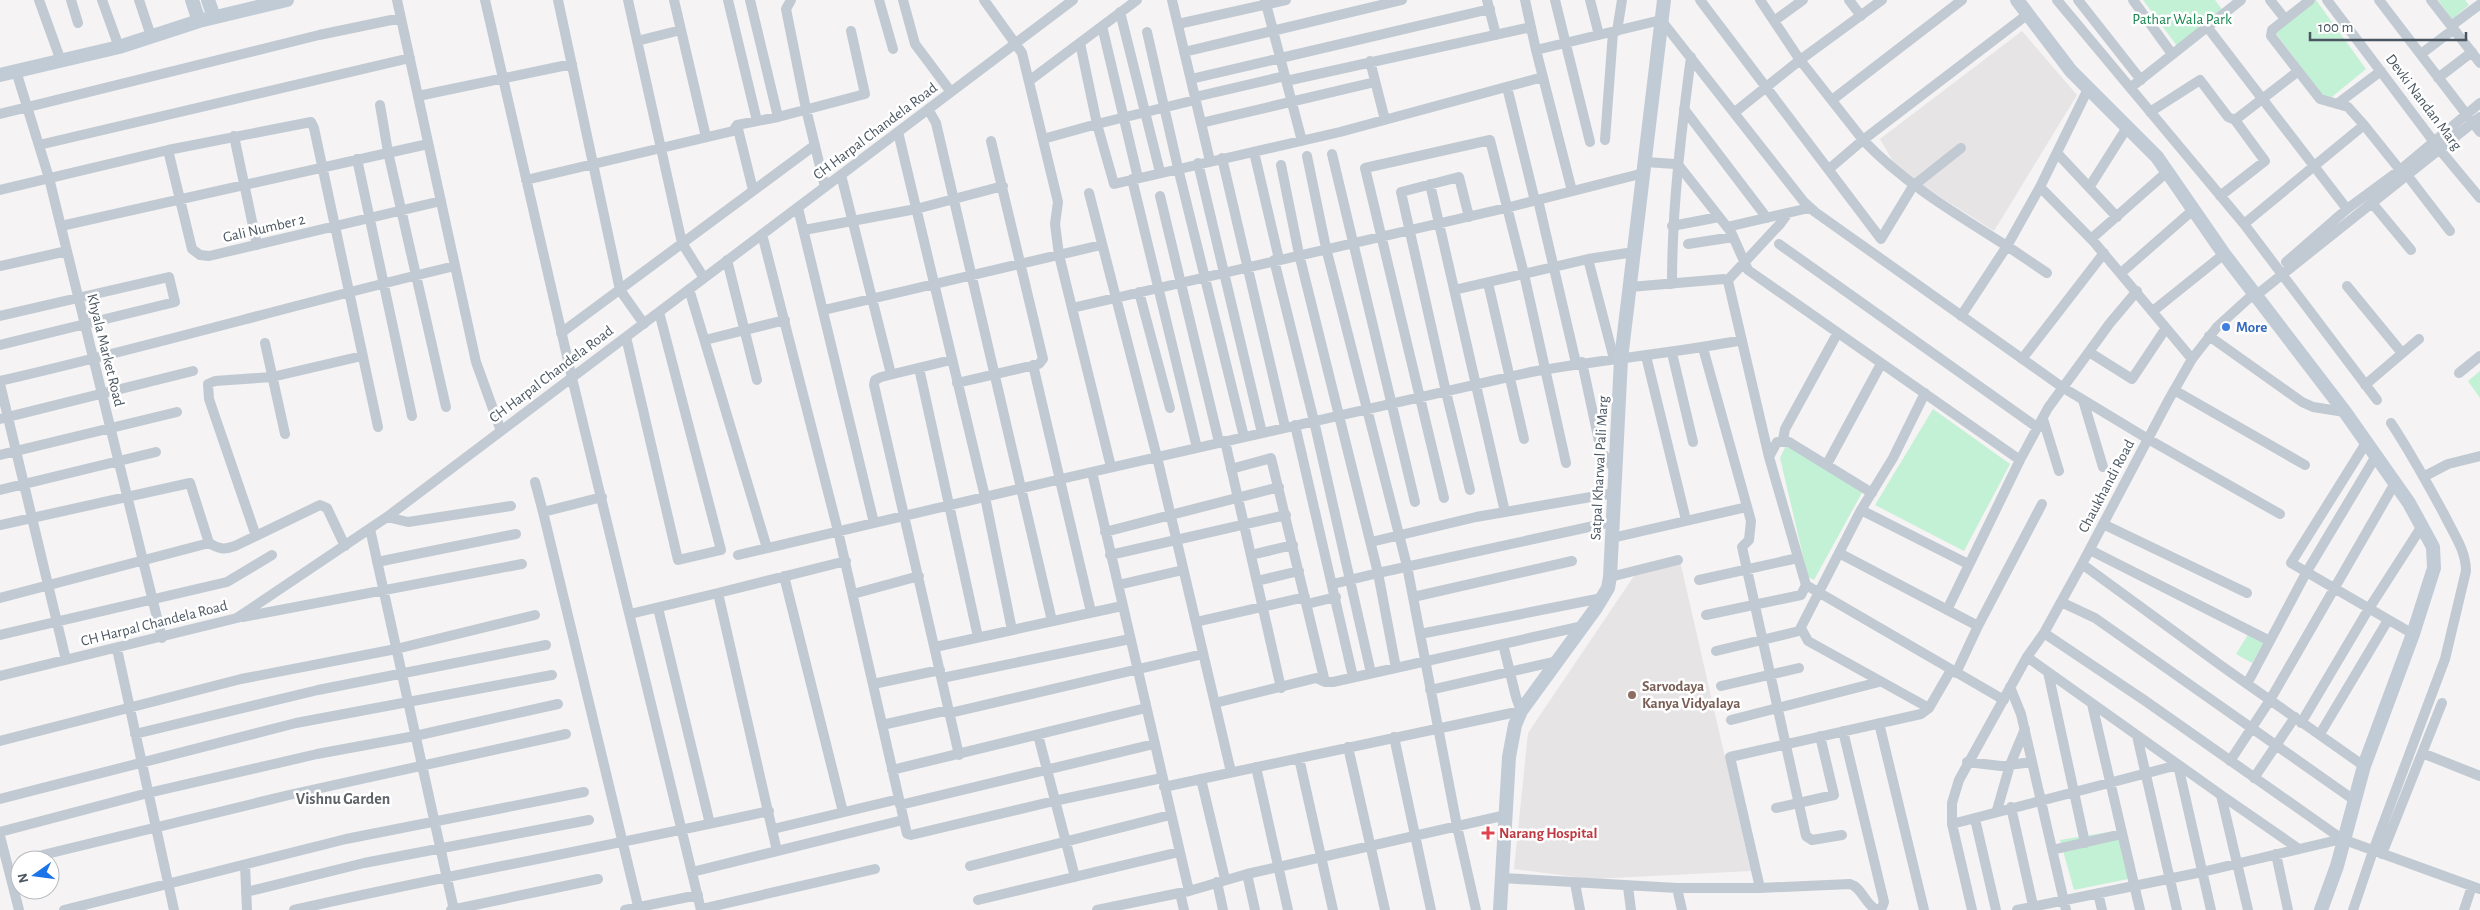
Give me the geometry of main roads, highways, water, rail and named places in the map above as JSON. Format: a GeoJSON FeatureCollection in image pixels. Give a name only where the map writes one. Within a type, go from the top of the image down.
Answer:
{"type":"FeatureCollection","features":[{"type":"Feature","properties":{"kind":"place","name":"More"},"geometry":{"type":"Point","coordinates":[2226,327]}},
{"type":"Feature","properties":{"kind":"place","name":"Sarvodaya Kanya Vidyalaya"},"geometry":{"type":"Point","coordinates":[1632,695]}},
{"type":"Feature","properties":{"kind":"place","name":"Narang Hospital"},"geometry":{"type":"Point","coordinates":[1488,833]}},
{"type":"Feature","properties":{"kind":"district","name":"Vishnu Garden"},"geometry":{"type":"Point","coordinates":[343,798]}},
{"type":"Feature","properties":{"kind":"park label","name":"Pathar Wala Park"},"geometry":{"type":"Point","coordinates":[2182,19]}}]}
